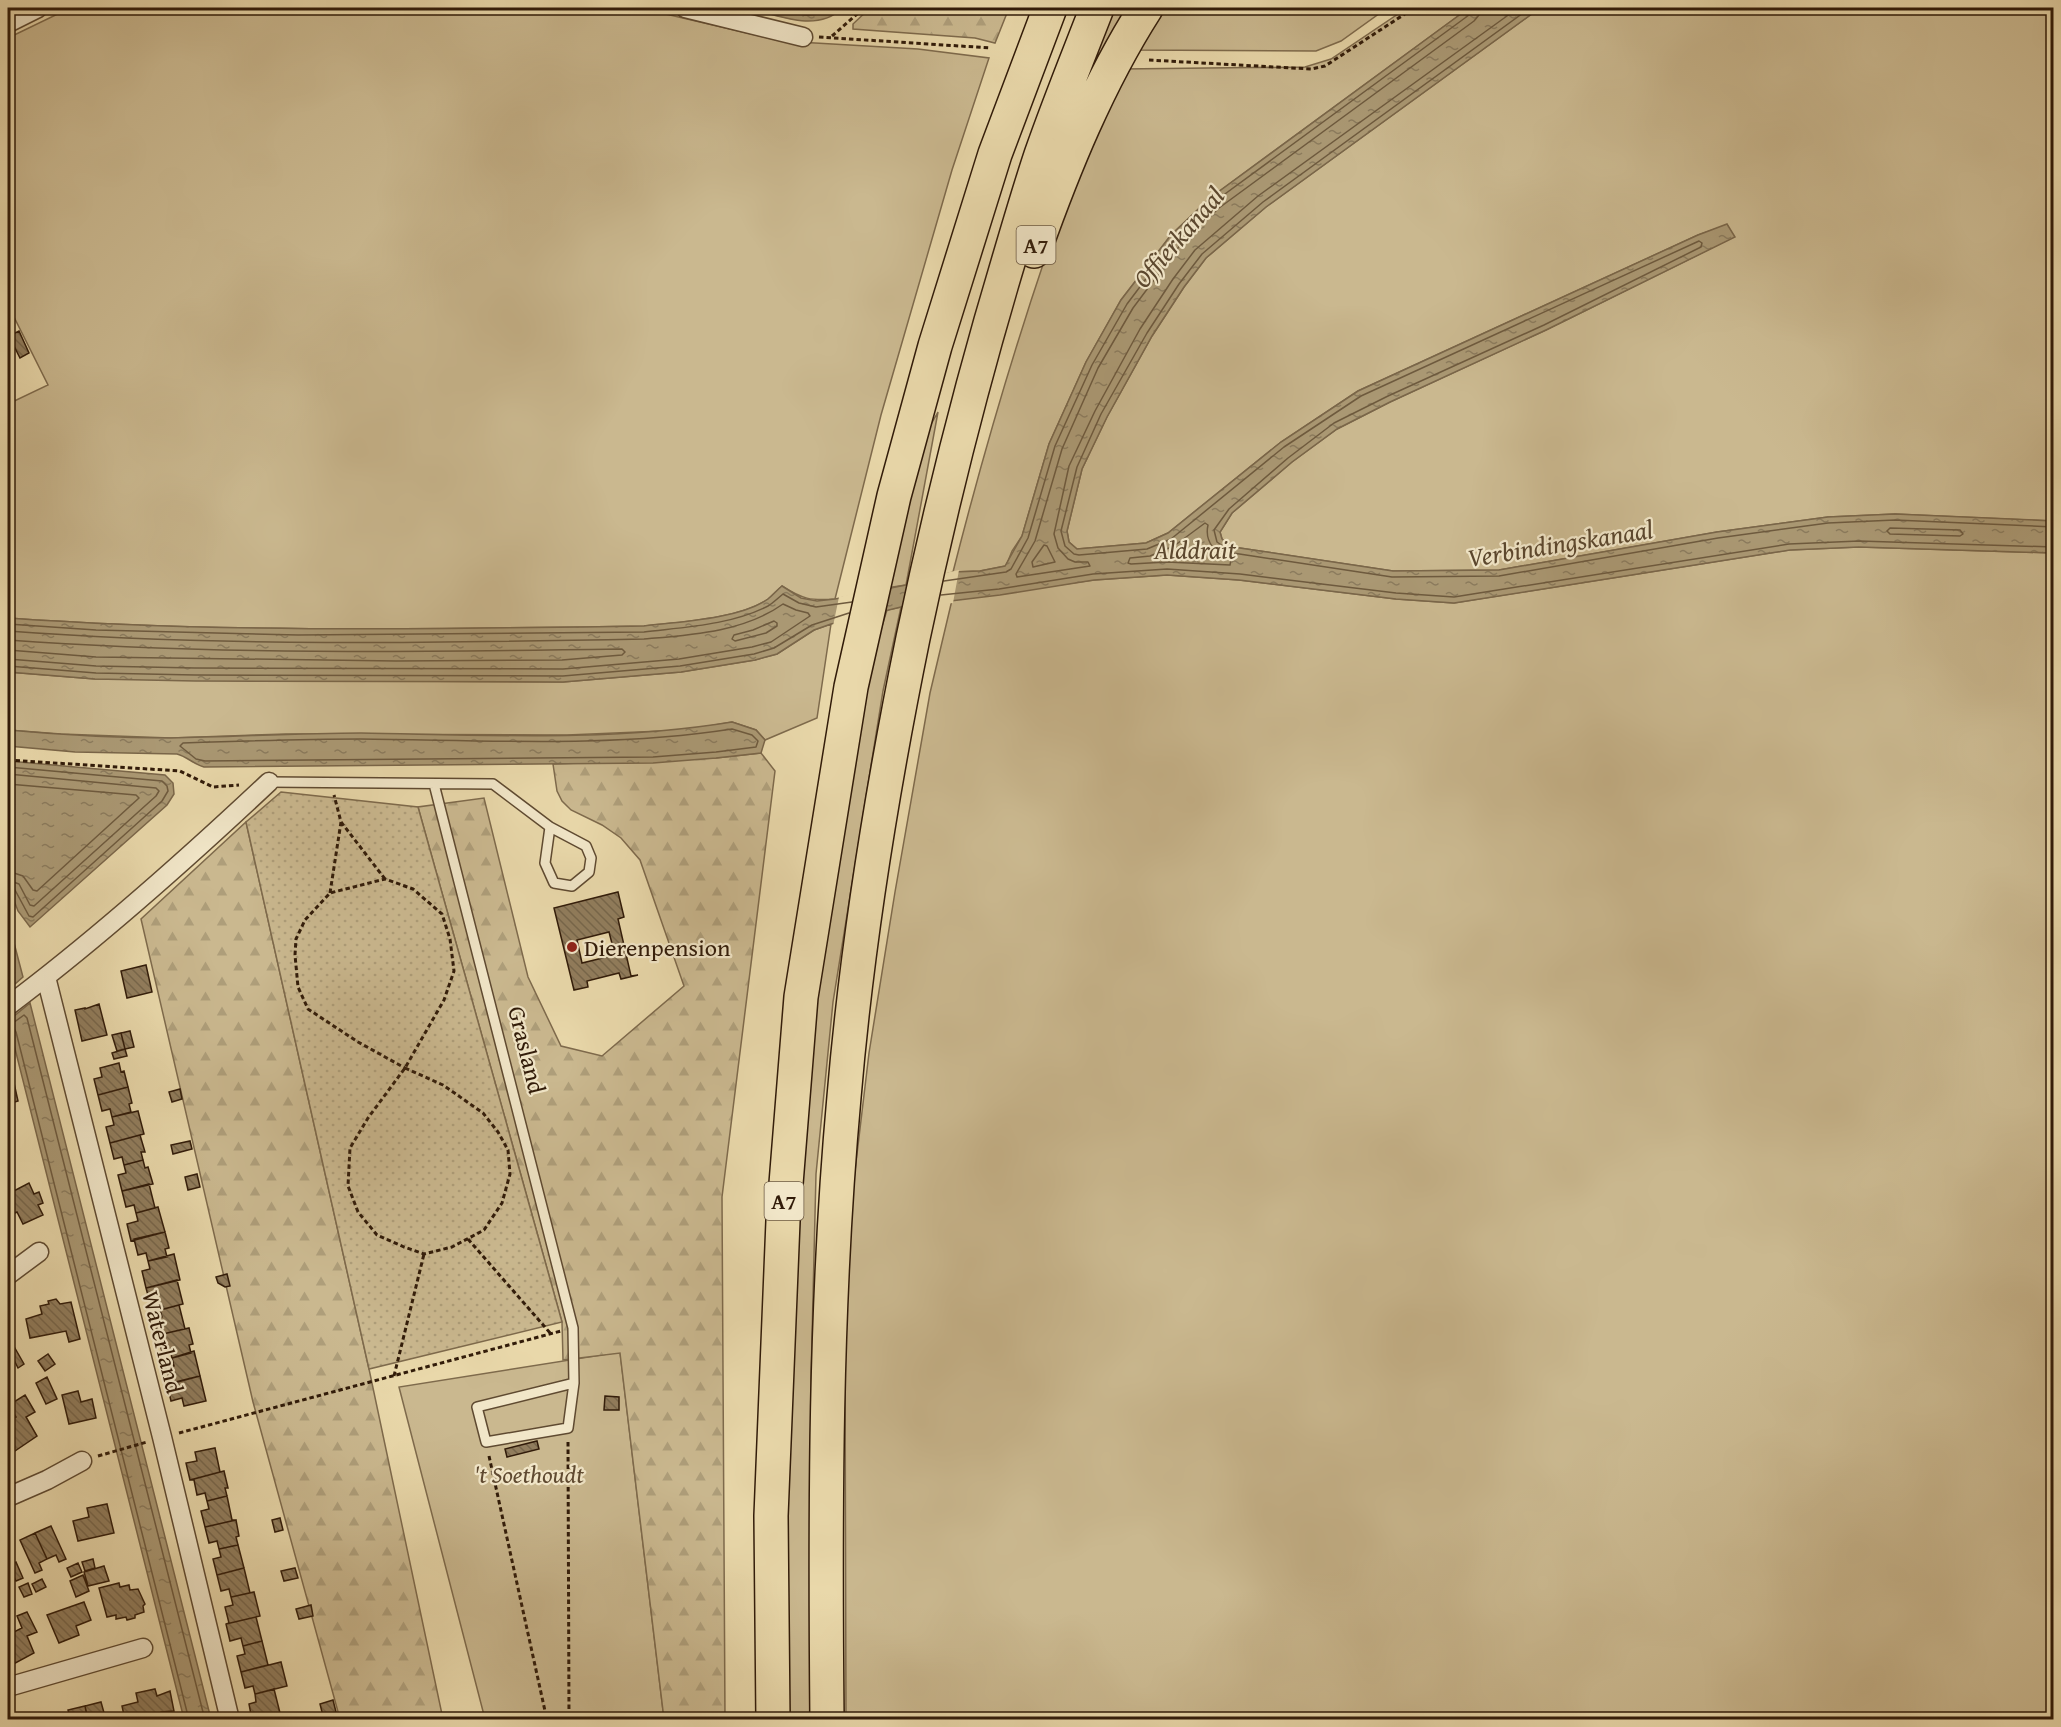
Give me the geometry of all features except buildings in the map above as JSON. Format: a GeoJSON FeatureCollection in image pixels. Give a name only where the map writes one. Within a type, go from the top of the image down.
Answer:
{"type":"FeatureCollection","features":[{"type":"Feature","properties":{"kind":"highway","name":"A7"},"geometry":{"type":"LineString","coordinates":[[773,1719],[771,1516],[783,1221],[801,998],[851,687],[894,496],[935,346],[994,154],[1050,8]]}},
{"type":"Feature","properties":{"kind":"highway","name":"A7"},"geometry":{"type":"LineString","coordinates":[[827,1719],[825,1541],[828,1360],[843,1111],[855,980],[887,764],[944,492],[983,343],[1037,169],[1097,8]]}},
{"type":"Feature","properties":{"kind":"highway","name":"A7"},"geometry":{"type":"LineString","coordinates":[[944,492],[969,435],[1053,197],[1097,95],[1125,41],[1146,8]]}},
{"type":"Feature","properties":{"kind":"street"},"geometry":{"type":"LineString","coordinates":[[8,22],[38,8]]}},
{"type":"Feature","properties":{"kind":"street"},"geometry":{"type":"LineString","coordinates":[[686,8],[803,37]]}},
{"type":"Feature","properties":{"kind":"street"},"geometry":{"type":"LineString","coordinates":[[8,1006],[179,867],[269,782]]}},
{"type":"Feature","properties":{"kind":"street","name":"Waterland"},"geometry":{"type":"LineString","coordinates":[[43,979],[155,1439],[230,1719]]}},
{"type":"Feature","properties":{"kind":"street"},"geometry":{"type":"LineString","coordinates":[[8,1275],[39,1252]]}},
{"type":"Feature","properties":{"kind":"street"},"geometry":{"type":"LineString","coordinates":[[8,1497],[82,1461]]}},
{"type":"Feature","properties":{"kind":"street"},"geometry":{"type":"LineString","coordinates":[[8,1687],[143,1648]]}},
{"type":"Feature","properties":{"kind":"lane"},"geometry":{"type":"LineString","coordinates":[[269,782],[493,784],[550,826],[586,846],[591,858],[589,872],[572,886],[554,883],[545,863],[550,826]]}},
{"type":"Feature","properties":{"kind":"lane","name":"Grasland"},"geometry":{"type":"LineString","coordinates":[[434,784],[573,1328],[574,1383],[568,1428]]}},
{"type":"Feature","properties":{"kind":"lane"},"geometry":{"type":"LineString","coordinates":[[568,1428],[486,1442],[477,1407],[574,1383]]}},
{"type":"Feature","properties":{"kind":"path"},"geometry":{"type":"LineString","coordinates":[[864,8],[831,38],[991,48]]}},
{"type":"Feature","properties":{"kind":"path"},"geometry":{"type":"LineString","coordinates":[[1149,60],[1311,69],[1325,66],[1343,56],[1414,8]]}},
{"type":"Feature","properties":{"kind":"path"},"geometry":{"type":"LineString","coordinates":[[8,760],[180,771],[213,787],[269,782]]}},
{"type":"Feature","properties":{"kind":"path"},"geometry":{"type":"LineString","coordinates":[[330,893],[341,822],[331,783]]}},
{"type":"Feature","properties":{"kind":"path"},"geometry":{"type":"LineString","coordinates":[[341,822],[385,879],[413,889],[442,914],[450,939],[454,971],[444,1000],[405,1068],[368,1118],[350,1148],[348,1186],[358,1212],[377,1235],[424,1254],[452,1247],[484,1230],[502,1203],[510,1174],[508,1150],[483,1113],[443,1085],[405,1068],[358,1042],[308,1010],[298,987],[296,939],[305,920],[330,893],[385,879]]}},
{"type":"Feature","properties":{"kind":"path"},"geometry":{"type":"LineString","coordinates":[[468,1239],[551,1334]]}},
{"type":"Feature","properties":{"kind":"path"},"geometry":{"type":"LineString","coordinates":[[394,1376],[424,1254]]}},
{"type":"Feature","properties":{"kind":"path"},"geometry":{"type":"LineString","coordinates":[[110,1452],[573,1328]]}},
{"type":"Feature","properties":{"kind":"path"},"geometry":{"type":"LineString","coordinates":[[568,1428],[569,1719]]}},
{"type":"Feature","properties":{"kind":"path"},"geometry":{"type":"LineString","coordinates":[[486,1442],[547,1719]]}},
{"type":"Feature","properties":{"kind":"green space"},"geometry":{"type":"Polygon","coordinates":[[[70,8],[640,8],[781,41],[918,49],[989,58],[952,170],[881,415],[835,599],[807,598],[782,586],[768,599],[741,611],[691,621],[644,626],[246,628],[8,618],[8,404],[48,385],[8,305],[8,38],[70,8]]]}},
{"type":"Feature","properties":{"kind":"green space"},"geometry":{"type":"Polygon","coordinates":[[[870,8],[1009,8],[995,43],[975,38],[853,29],[853,24],[870,8]]]}},
{"type":"Feature","properties":{"kind":"green space"},"geometry":{"type":"Polygon","coordinates":[[[1113,8],[1136,8],[1061,141],[1113,8]]]}},
{"type":"Feature","properties":{"kind":"green space"},"geometry":{"type":"Polygon","coordinates":[[[1160,8],[1387,8],[1341,41],[1316,51],[1133,50],[1160,8]]]}},
{"type":"Feature","properties":{"kind":"green space"},"geometry":{"type":"Polygon","coordinates":[[[1407,8],[1469,8],[1210,198],[1171,235],[1121,300],[1086,362],[1049,444],[1022,536],[1006,566],[980,571],[953,572],[1005,384],[1034,291],[1079,165],[1122,69],[1305,67],[1331,59],[1407,8]]]}},
{"type":"Feature","properties":{"kind":"green space"},"geometry":{"type":"Polygon","coordinates":[[[1540,8],[2053,8],[2053,521],[1895,514],[1828,517],[1717,532],[1499,570],[1393,571],[1233,547],[1222,539],[1220,532],[1232,513],[1292,462],[1337,429],[1546,330],[1734,237],[1727,225],[1698,235],[1358,391],[1281,442],[1168,533],[1146,543],[1077,549],[1069,542],[1067,531],[1082,469],[1107,417],[1152,336],[1206,258],[1266,207],[1540,8]]]}},
{"type":"Feature","properties":{"kind":"green space"},"geometry":{"type":"Polygon","coordinates":[[[938,412],[906,585],[879,589],[930,426],[938,412]]]}},
{"type":"Feature","properties":{"kind":"green space"},"geometry":{"type":"Polygon","coordinates":[[[1859,547],[2053,553],[2053,1719],[846,1720],[845,1346],[850,1213],[869,1053],[895,892],[930,693],[952,600],[1094,580],[1167,575],[1239,580],[1396,599],[1454,603],[1789,550],[1859,547]]]}},
{"type":"Feature","properties":{"kind":"green space"},"geometry":{"type":"Polygon","coordinates":[[[901,607],[883,691],[833,1002],[816,1174],[811,1379],[814,1719],[785,1720],[783,1469],[813,997],[859,701],[887,610],[901,607]]]}},
{"type":"Feature","properties":{"kind":"green space"},"geometry":{"type":"Polygon","coordinates":[[[831,624],[817,718],[765,740],[756,730],[732,722],[686,730],[567,735],[286,734],[171,738],[8,730],[8,672],[95,679],[563,682],[681,672],[755,660],[777,654],[814,630],[831,624]]]}},
{"type":"Feature","properties":{"kind":"green space"},"geometry":{"type":"Polygon","coordinates":[[[761,753],[775,771],[722,1197],[725,1719],[664,1719],[620,1353],[563,1360],[562,1322],[418,807],[484,798],[528,977],[561,1046],[602,1056],[684,986],[640,860],[621,838],[602,825],[571,810],[562,801],[557,791],[553,764],[716,758],[761,753]]]}},
{"type":"Feature","properties":{"kind":"green space"},"geometry":{"type":"Polygon","coordinates":[[[281,792],[418,807],[562,1322],[369,1369],[246,822],[281,792]]]}},
{"type":"Feature","properties":{"kind":"green space"},"geometry":{"type":"Polygon","coordinates":[[[246,822],[369,1369],[443,1719],[340,1719],[253,1402],[141,919],[246,822]]]}},
{"type":"Feature","properties":{"kind":"green space","name":"'t Soethoudt"},"geometry":{"type":"Polygon","coordinates":[[[620,1352],[664,1719],[485,1719],[399,1387],[620,1352]]]}},
{"type":"Feature","properties":{"kind":"water"},"geometry":{"type":"Polygon","coordinates":[[[749,8],[843,8],[832,16],[810,21],[785,18],[749,8]]]}},
{"type":"Feature","properties":{"kind":"water"},"geometry":{"type":"Polygon","coordinates":[[[1469,8],[1540,8],[1266,207],[1206,258],[1152,336],[1107,417],[1082,469],[1067,531],[1069,542],[1077,549],[1146,543],[1168,533],[1281,442],[1358,391],[1698,235],[1727,224],[1735,237],[1337,429],[1292,462],[1232,513],[1220,532],[1222,539],[1233,547],[1393,571],[1499,570],[1717,532],[1828,517],[1895,514],[2054,521],[2053,553],[1859,547],[1790,550],[1454,603],[1396,599],[1239,580],[1167,575],[1094,580],[1000,595],[901,607],[814,630],[777,654],[755,660],[681,672],[563,682],[195,681],[95,679],[8,672],[8,618],[246,628],[644,626],[742,611],[768,599],[782,586],[801,598],[817,601],[906,585],[953,572],[980,571],[1005,566],[1022,536],[1049,444],[1086,362],[1121,300],[1171,235],[1210,198],[1469,8]]]}},
{"type":"Feature","properties":{"kind":"water"},"geometry":{"type":"Polygon","coordinates":[[[732,722],[756,730],[765,740],[761,753],[653,763],[204,767],[177,754],[75,752],[8,746],[8,730],[150,738],[361,733],[547,736],[640,732],[732,722]]]}},
{"type":"Feature","properties":{"kind":"water"},"geometry":{"type":"Polygon","coordinates":[[[8,761],[165,775],[173,783],[174,794],[167,805],[30,927],[18,911],[8,885],[8,761]]]}},
{"type":"Feature","properties":{"kind":"water"},"geometry":{"type":"Polygon","coordinates":[[[13,939],[23,977],[8,990],[8,941],[13,939]]]}},
{"type":"Feature","properties":{"kind":"water"},"geometry":{"type":"Polygon","coordinates":[[[30,1003],[211,1719],[184,1719],[8,1021],[30,1003]]]}},
{"type":"Feature","properties":{"kind":"pier"},"geometry":{"type":"Polygon","coordinates":[[[959,570],[953,603],[902,609],[908,581],[959,570]]]}},
{"type":"Feature","properties":{"kind":"pier"},"geometry":{"type":"Polygon","coordinates":[[[891,585],[885,613],[833,626],[839,597],[891,585]]]}},
{"type":"Feature","properties":{"kind":"place","name":"Dierenpension"},"geometry":{"type":"Point","coordinates":[572,947]}},
{"type":"Feature","properties":{"kind":"water label","name":"Offierkanaal"},"geometry":{"type":"Point","coordinates":[1178,237]}},
{"type":"Feature","properties":{"kind":"water label","name":"Verbindingskanaal"},"geometry":{"type":"Point","coordinates":[1560,543]}},
{"type":"Feature","properties":{"kind":"water label","name":"Alddrait"},"geometry":{"type":"Point","coordinates":[1195,549]}}]}
